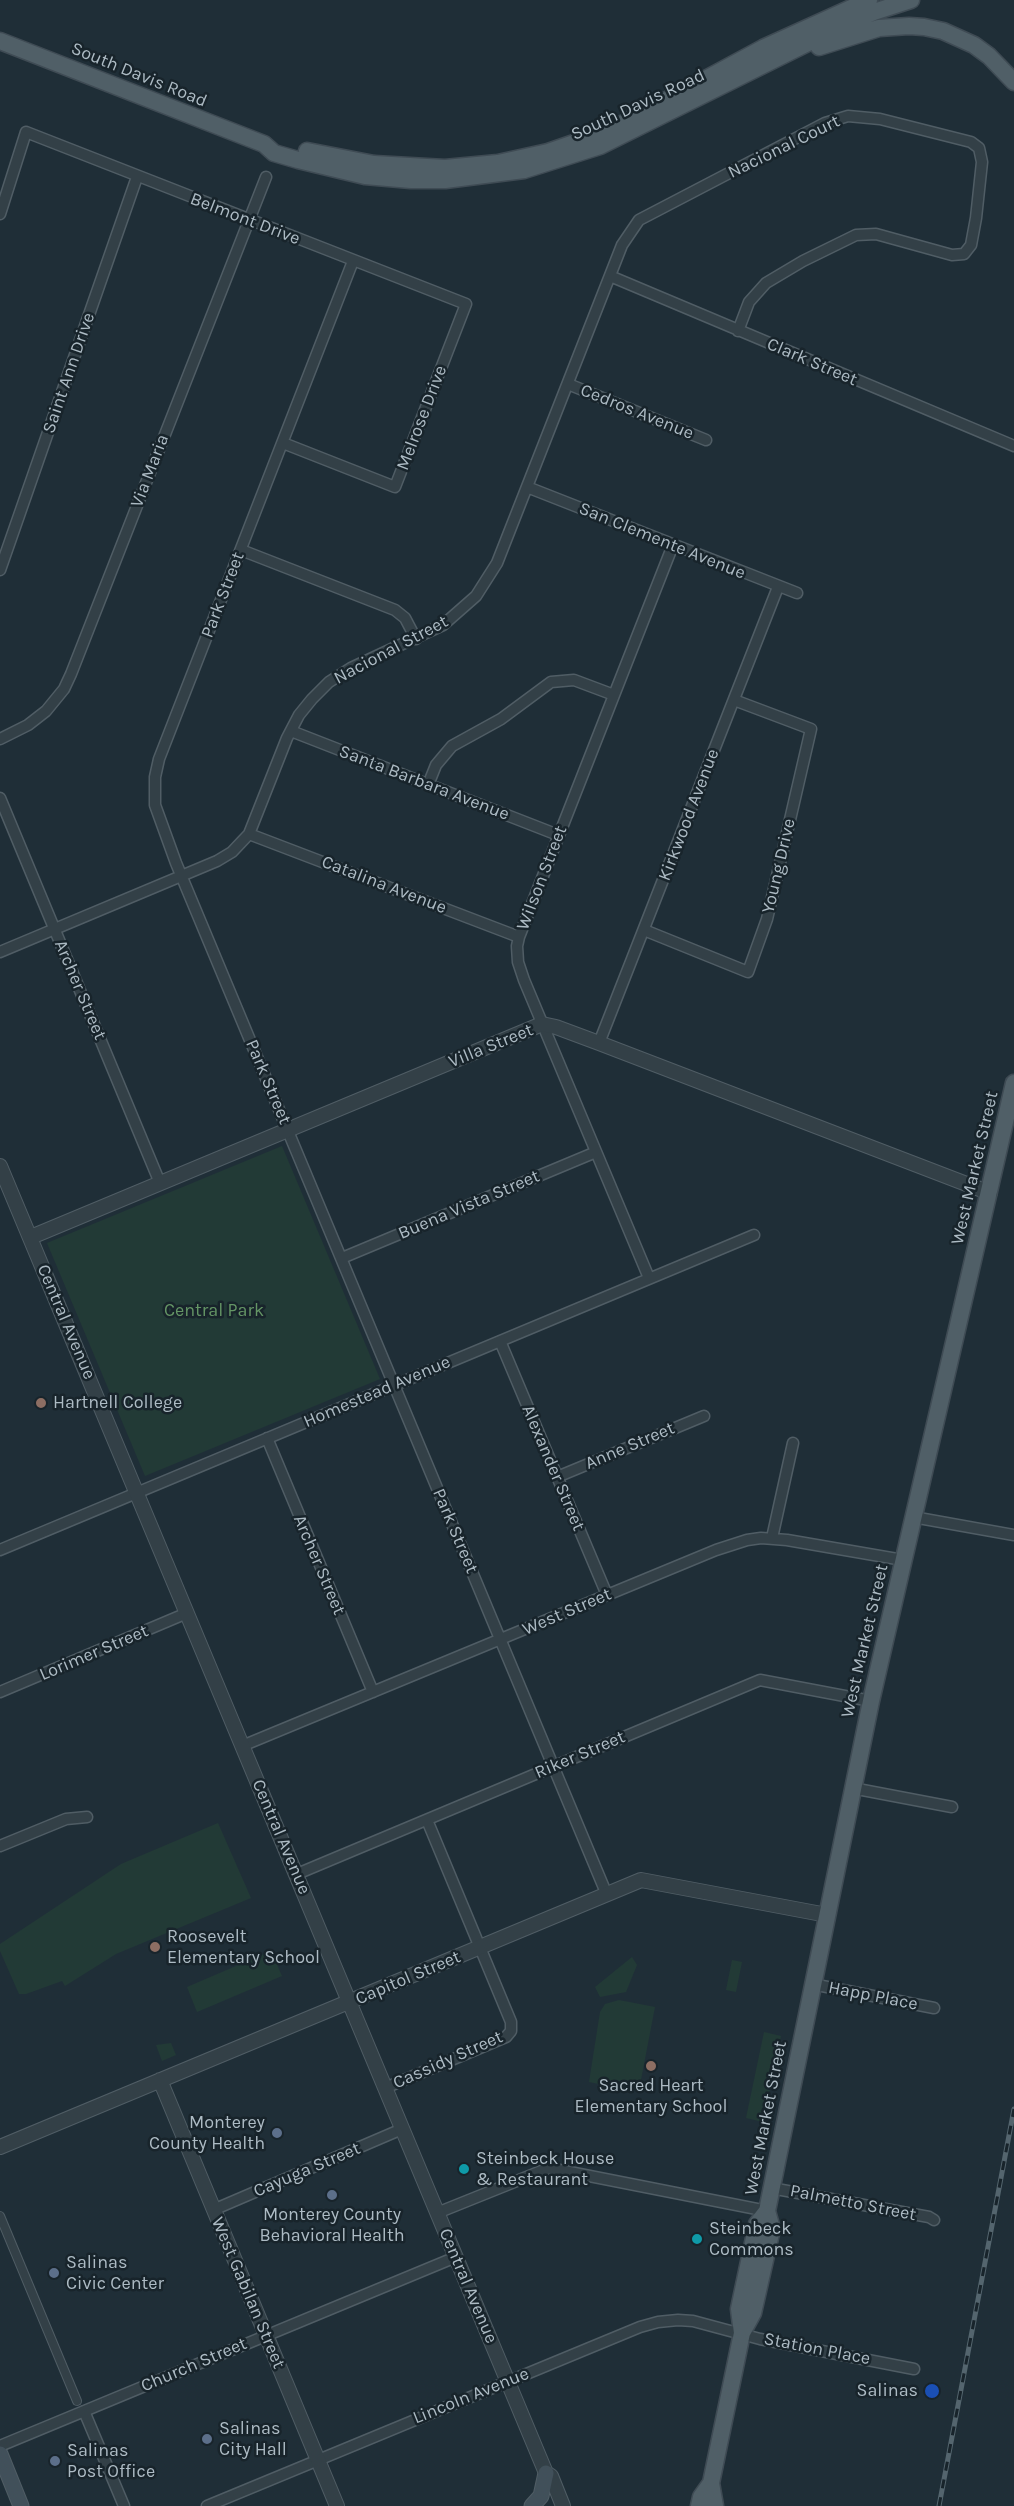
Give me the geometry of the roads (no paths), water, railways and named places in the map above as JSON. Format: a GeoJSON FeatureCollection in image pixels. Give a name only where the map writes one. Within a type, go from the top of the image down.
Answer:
{"type":"FeatureCollection","features":[{"type":"Feature","properties":{"kind":"main road"},"geometry":{"type":"LineString","coordinates":[[765,56],[844,0]]}},
{"type":"Feature","properties":{"kind":"main road","name":"South Davis Road"},"geometry":{"type":"LineString","coordinates":[[0,41],[264,144],[276,142],[336,158],[374,165],[411,168],[473,166],[521,159],[569,145],[622,124],[765,56],[869,0]]}},
{"type":"Feature","properties":{"kind":"main road","name":"South Davis Road"},"geometry":{"type":"LineString","coordinates":[[765,56],[874,12],[911,0]]}},
{"type":"Feature","properties":{"kind":"main road"},"geometry":{"type":"LineString","coordinates":[[765,56],[879,28],[909,26],[943,31],[966,41],[989,56],[1014,82]]}},
{"type":"Feature","properties":{"kind":"main road","name":"West Market Street"},"geometry":{"type":"LineString","coordinates":[[705,2500],[742,2333],[741,2301],[756,2224],[766,2211],[871,1701],[1014,1083]]}},
{"type":"Feature","properties":{"kind":"main road"},"geometry":{"type":"LineString","coordinates":[[0,2454],[21,2506]]}},
{"type":"Feature","properties":{"kind":"main road"},"geometry":{"type":"LineString","coordinates":[[532,2506],[541,2496],[546,2473]]}},
{"type":"Feature","properties":{"kind":"street","name":"Nacional Court"},"geometry":{"type":"LineString","coordinates":[[610,276],[626,237],[645,216],[832,120],[848,116],[871,117],[971,142],[979,148],[982,162],[976,218],[971,245],[964,254],[952,255],[887,236],[856,235],[813,255],[766,283],[749,302],[738,331]]}},
{"type":"Feature","properties":{"kind":"street","name":"Belmont Drive"},"geometry":{"type":"LineString","coordinates":[[0,214],[26,132],[466,304]]}},
{"type":"Feature","properties":{"kind":"street","name":"Saint Ann Drive"},"geometry":{"type":"LineString","coordinates":[[0,570],[137,177]]}},
{"type":"Feature","properties":{"kind":"street","name":"Via Maria"},"geometry":{"type":"LineString","coordinates":[[0,739],[17,732],[37,718],[56,700],[67,681],[266,177]]}},
{"type":"Feature","properties":{"kind":"street","name":"Park Street"},"geometry":{"type":"LineString","coordinates":[[353,261],[157,768],[154,788],[157,813],[607,1894]]}},
{"type":"Feature","properties":{"kind":"street","name":"Clark Street"},"geometry":{"type":"LineString","coordinates":[[610,276],[1014,446]]}},
{"type":"Feature","properties":{"kind":"street","name":"Nacional Street"},"geometry":{"type":"LineString","coordinates":[[0,952],[182,876],[225,857],[238,848],[249,834],[291,731],[312,699],[340,674],[416,639],[455,617],[483,586],[497,563],[610,276]]}},
{"type":"Feature","properties":{"kind":"street","name":"Melrose Drive"},"geometry":{"type":"LineString","coordinates":[[283,443],[395,487],[466,304]]}},
{"type":"Feature","properties":{"kind":"street","name":"Cedros Avenue"},"geometry":{"type":"LineString","coordinates":[[568,384],[706,440]]}},
{"type":"Feature","properties":{"kind":"street","name":"San Clemente Avenue"},"geometry":{"type":"LineString","coordinates":[[527,487],[797,593]]}},
{"type":"Feature","properties":{"kind":"street","name":"Wilson Street"},"geometry":{"type":"LineString","coordinates":[[649,1278],[520,970],[517,953],[519,937],[558,835],[673,545]]}},
{"type":"Feature","properties":{"kind":"street"},"geometry":{"type":"LineString","coordinates":[[241,549],[396,610],[405,618],[416,639]]}},
{"type":"Feature","properties":{"kind":"street","name":"Kirkwood Avenue"},"geometry":{"type":"LineString","coordinates":[[599,1042],[778,587]]}},
{"type":"Feature","properties":{"kind":"street"},"geometry":{"type":"LineString","coordinates":[[428,785],[436,765],[452,746],[501,719],[551,682],[574,680],[614,695]]}},
{"type":"Feature","properties":{"kind":"street","name":"Young Drive"},"geometry":{"type":"LineString","coordinates":[[644,930],[748,972],[767,919],[811,729],[734,700]]}},
{"type":"Feature","properties":{"kind":"street","name":"Santa Barbara Avenue"},"geometry":{"type":"LineString","coordinates":[[291,731],[558,835]]}},
{"type":"Feature","properties":{"kind":"street","name":"Archer Street"},"geometry":{"type":"LineString","coordinates":[[0,798],[160,1183]]}},
{"type":"Feature","properties":{"kind":"street","name":"Catalina Avenue"},"geometry":{"type":"LineString","coordinates":[[249,834],[519,937]]}},
{"type":"Feature","properties":{"kind":"street","name":"Villa Street"},"geometry":{"type":"LineString","coordinates":[[31,1238],[542,1024],[599,1042],[990,1193]]}},
{"type":"Feature","properties":{"kind":"street","name":"Buena Vista Street"},"geometry":{"type":"LineString","coordinates":[[342,1258],[596,1152]]}},
{"type":"Feature","properties":{"kind":"street","name":"Central Avenue"},"geometry":{"type":"LineString","coordinates":[[0,1166],[546,2473],[551,2476],[563,2506]]}},
{"type":"Feature","properties":{"kind":"street","name":"Homestead Avenue"},"geometry":{"type":"LineString","coordinates":[[0,1550],[754,1235]]}},
{"type":"Feature","properties":{"kind":"street","name":"Alexander Street"},"geometry":{"type":"LineString","coordinates":[[500,1341],[607,1595]]}},
{"type":"Feature","properties":{"kind":"street","name":"Anne Street"},"geometry":{"type":"LineString","coordinates":[[557,1477],[704,1416]]}},
{"type":"Feature","properties":{"kind":"street","name":"Archer Street"},"geometry":{"type":"LineString","coordinates":[[267,1438],[373,1692]]}},
{"type":"Feature","properties":{"kind":"street"},"geometry":{"type":"LineString","coordinates":[[772,1538],[792,1443]]}},
{"type":"Feature","properties":{"kind":"street"},"geometry":{"type":"LineString","coordinates":[[913,1517],[1014,1535]]}},
{"type":"Feature","properties":{"kind":"street","name":"West Street"},"geometry":{"type":"LineString","coordinates":[[242,1746],[729,1545],[772,1538],[903,1560]]}},
{"type":"Feature","properties":{"kind":"street","name":"Lorimer Street"},"geometry":{"type":"LineString","coordinates":[[0,1692],[187,1613]]}},
{"type":"Feature","properties":{"kind":"street","name":"Riker Street"},"geometry":{"type":"LineString","coordinates":[[297,1874],[760,1680],[871,1701]]}},
{"type":"Feature","properties":{"kind":"street"},"geometry":{"type":"LineString","coordinates":[[852,1788],[952,1807]]}},
{"type":"Feature","properties":{"kind":"street"},"geometry":{"type":"LineString","coordinates":[[0,1846],[66,1819],[87,1817]]}},
{"type":"Feature","properties":{"kind":"street"},"geometry":{"type":"LineString","coordinates":[[427,1820],[480,1948]]}},
{"type":"Feature","properties":{"kind":"street","name":"Capitol Street"},"geometry":{"type":"LineString","coordinates":[[0,2146],[641,1880],[827,1915]]}},
{"type":"Feature","properties":{"kind":"street","name":"Cassidy Street"},"geometry":{"type":"LineString","coordinates":[[385,2088],[506,2037],[511,2031],[510,2022],[480,1948]]}},
{"type":"Feature","properties":{"kind":"street","name":"Happ Place"},"geometry":{"type":"LineString","coordinates":[[812,1984],[934,2008]]}},
{"type":"Feature","properties":{"kind":"street","name":"West Gabilan Street"},"geometry":{"type":"LineString","coordinates":[[160,2080],[337,2506]]}},
{"type":"Feature","properties":{"kind":"street","name":"Cayuga Street"},"geometry":{"type":"LineString","coordinates":[[213,2210],[402,2129]]}},
{"type":"Feature","properties":{"kind":"street"},"geometry":{"type":"LineString","coordinates":[[437,2213],[549,2168],[766,2211]]}},
{"type":"Feature","properties":{"kind":"street","name":"Palmetto Street"},"geometry":{"type":"LineString","coordinates":[[771,2188],[929,2217],[934,2220]]}},
{"type":"Feature","properties":{"kind":"street"},"geometry":{"type":"LineString","coordinates":[[0,2216],[77,2401]]}},
{"type":"Feature","properties":{"kind":"street","name":"Church Street"},"geometry":{"type":"LineString","coordinates":[[0,2446],[456,2257]]}},
{"type":"Feature","properties":{"kind":"street","name":"Lincoln Avenue"},"geometry":{"type":"LineString","coordinates":[[207,2506],[640,2327],[678,2320],[693,2321],[742,2333]]}},
{"type":"Feature","properties":{"kind":"street","name":"Station Place"},"geometry":{"type":"LineString","coordinates":[[742,2333],[914,2369]]}},
{"type":"Feature","properties":{"kind":"street"},"geometry":{"type":"LineString","coordinates":[[84,2411],[124,2506]]}},
{"type":"Feature","properties":{"kind":"railway"},"geometry":{"type":"LineString","coordinates":[[939,2506],[1014,2109]]}},
{"type":"Feature","properties":{"kind":"place","name":"Hartnell College"},"geometry":{"type":"Point","coordinates":[41,1403]}},
{"type":"Feature","properties":{"kind":"place","name":"Roosevelt Elementary School"},"geometry":{"type":"Point","coordinates":[155,1947]}},
{"type":"Feature","properties":{"kind":"place","name":"Sacred Heart Elementary School"},"geometry":{"type":"Point","coordinates":[651,2066]}},
{"type":"Feature","properties":{"kind":"place","name":"Monterey County Health"},"geometry":{"type":"Point","coordinates":[277,2133]}},
{"type":"Feature","properties":{"kind":"place","name":"Steinbeck House & Restaurant"},"geometry":{"type":"Point","coordinates":[464,2169]}},
{"type":"Feature","properties":{"kind":"place","name":"Monterey County Behavioral Health"},"geometry":{"type":"Point","coordinates":[332,2195]}},
{"type":"Feature","properties":{"kind":"place","name":"Steinbeck Commons"},"geometry":{"type":"Point","coordinates":[697,2239]}},
{"type":"Feature","properties":{"kind":"place","name":"Salinas Civic Center"},"geometry":{"type":"Point","coordinates":[54,2273]}},
{"type":"Feature","properties":{"kind":"place","name":"Salinas"},"geometry":{"type":"Point","coordinates":[932,2391]}},
{"type":"Feature","properties":{"kind":"place","name":"Salinas City Hall"},"geometry":{"type":"Point","coordinates":[207,2439]}},
{"type":"Feature","properties":{"kind":"place","name":"Salinas Post Office"},"geometry":{"type":"Point","coordinates":[55,2461]}},
{"type":"Feature","properties":{"kind":"park label","name":"Central Park"},"geometry":{"type":"Point","coordinates":[214,1311]}}]}
